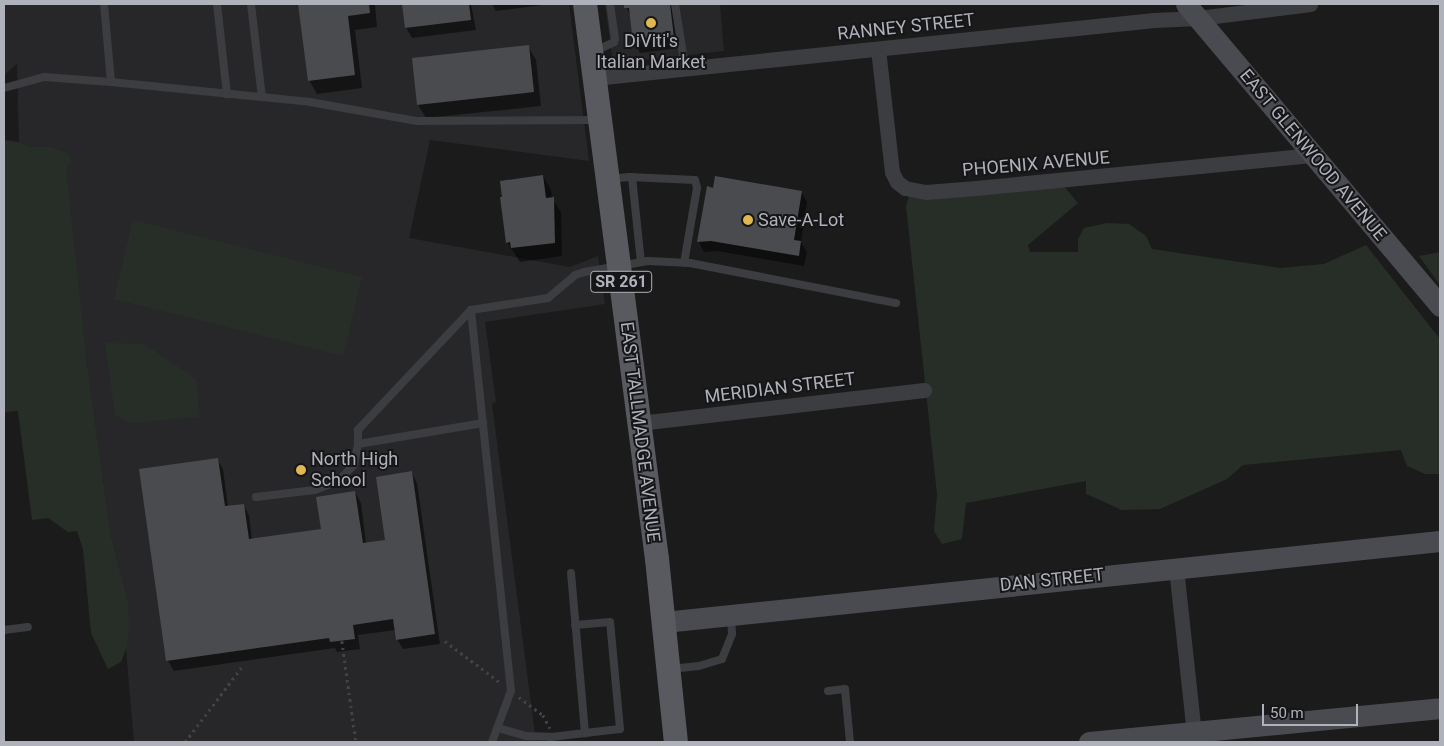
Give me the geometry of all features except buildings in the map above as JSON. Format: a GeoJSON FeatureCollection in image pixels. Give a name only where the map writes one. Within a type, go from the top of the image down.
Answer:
{"type":"FeatureCollection","features":[{"type":"Feature","properties":{"kind":"main road","name":"EAST TALLMADGE AVENUE"},"geometry":{"type":"LineString","coordinates":[[585,4],[608,180],[630,264],[639,423],[664,622],[676,742]]}},
{"type":"Feature","properties":{"kind":"street","name":"RANNEY STREET"},"geometry":{"type":"LineString","coordinates":[[594,78],[1154,20],[1192,11],[1310,4]]}},
{"type":"Feature","properties":{"kind":"street","name":"EAST GLENWOOD AVENUE"},"geometry":{"type":"LineString","coordinates":[[1192,11],[1440,306]]}},
{"type":"Feature","properties":{"kind":"street","name":"PHOENIX AVENUE"},"geometry":{"type":"LineString","coordinates":[[878,49],[892,172],[897,182],[905,188],[926,192],[976,188],[1314,155]]}},
{"type":"Feature","properties":{"kind":"street","name":"MERIDIAN STREET"},"geometry":{"type":"LineString","coordinates":[[639,423],[924,390]]}},
{"type":"Feature","properties":{"kind":"street","name":"DAN STREET"},"geometry":{"type":"LineString","coordinates":[[664,622],[1440,540]]}},
{"type":"Feature","properties":{"kind":"street"},"geometry":{"type":"LineString","coordinates":[[1176,568],[1194,733]]}},
{"type":"Feature","properties":{"kind":"street"},"geometry":{"type":"LineString","coordinates":[[1089,742],[1440,708]]}},
{"type":"Feature","properties":{"kind":"lane"},"geometry":{"type":"LineString","coordinates":[[104,4],[111,82]]}},
{"type":"Feature","properties":{"kind":"lane"},"geometry":{"type":"LineString","coordinates":[[217,4],[227,94]]}},
{"type":"Feature","properties":{"kind":"lane"},"geometry":{"type":"LineString","coordinates":[[251,4],[262,97]]}},
{"type":"Feature","properties":{"kind":"lane"},"geometry":{"type":"LineString","coordinates":[[591,53],[614,42],[616,39],[610,4]]}},
{"type":"Feature","properties":{"kind":"lane"},"geometry":{"type":"LineString","coordinates":[[675,4],[686,67]]}},
{"type":"Feature","properties":{"kind":"lane"},"geometry":{"type":"LineString","coordinates":[[4,88],[44,77],[310,102],[417,121],[600,120]]}},
{"type":"Feature","properties":{"kind":"lane"},"geometry":{"type":"LineString","coordinates":[[630,264],[632,177]]}},
{"type":"Feature","properties":{"kind":"lane"},"geometry":{"type":"LineString","coordinates":[[608,180],[632,177],[696,180],[697,188],[684,263]]}},
{"type":"Feature","properties":{"kind":"lane"},"geometry":{"type":"LineString","coordinates":[[256,498],[314,490],[338,481],[354,465],[358,444],[358,430],[471,310],[548,298],[575,275],[630,264],[684,263],[896,303]]}},
{"type":"Feature","properties":{"kind":"lane"},"geometry":{"type":"LineString","coordinates":[[471,310],[511,691],[492,742]]}},
{"type":"Feature","properties":{"kind":"lane"},"geometry":{"type":"LineString","coordinates":[[358,444],[483,423]]}},
{"type":"Feature","properties":{"kind":"lane"},"geometry":{"type":"LineString","coordinates":[[570,573],[586,733]]}},
{"type":"Feature","properties":{"kind":"lane"},"geometry":{"type":"LineString","coordinates":[[668,669],[699,666],[722,659],[732,634],[731,615]]}},
{"type":"Feature","properties":{"kind":"lane"},"geometry":{"type":"LineString","coordinates":[[498,728],[526,736],[620,730],[610,622],[576,625]]}},
{"type":"Feature","properties":{"kind":"lane"},"geometry":{"type":"LineString","coordinates":[[4,630],[28,627]]}},
{"type":"Feature","properties":{"kind":"lane"},"geometry":{"type":"LineString","coordinates":[[828,691],[845,689],[850,742]]}},
{"type":"Feature","properties":{"kind":"path"},"geometry":{"type":"LineString","coordinates":[[342,641],[356,742]]}},
{"type":"Feature","properties":{"kind":"path"},"geometry":{"type":"LineString","coordinates":[[185,742],[241,668]]}},
{"type":"Feature","properties":{"kind":"shaded area","name":"North High School"},"geometry":{"type":"Polygon","coordinates":[[[4,4],[569,4],[589,161],[430,140],[409,238],[570,267],[598,256],[605,304],[485,322],[496,402],[492,404],[536,742],[134,742],[119,569],[111,536],[82,328],[49,147],[30,147],[19,142],[17,64],[4,75],[4,4]]]}},
{"type":"Feature","properties":{"kind":"shaded area"},"geometry":{"type":"Polygon","coordinates":[[[605,4],[720,4],[724,51],[613,63],[605,4]]]}},
{"type":"Feature","properties":{"kind":"shaded area"},"geometry":{"type":"Polygon","coordinates":[[[4,140],[19,142],[30,147],[49,147],[68,153],[72,162],[66,168],[86,356],[111,536],[128,604],[129,627],[127,646],[121,662],[108,669],[91,633],[83,549],[77,531],[68,532],[48,518],[32,520],[18,411],[4,412],[4,140]]]}},
{"type":"Feature","properties":{"kind":"shaded area"},"geometry":{"type":"Polygon","coordinates":[[[1063,185],[1078,203],[1028,245],[1030,252],[1078,252],[1078,239],[1084,228],[1107,223],[1129,224],[1146,236],[1152,249],[1280,268],[1324,264],[1366,245],[1440,339],[1440,474],[1425,474],[1407,466],[1401,450],[1243,465],[1227,479],[1160,509],[1122,510],[1086,494],[1086,481],[966,503],[962,539],[942,544],[934,531],[937,494],[906,206],[910,193],[1063,185]]]}},
{"type":"Feature","properties":{"kind":"shaded area"},"geometry":{"type":"Polygon","coordinates":[[[133,220],[362,277],[343,356],[114,299],[133,220]]]}},
{"type":"Feature","properties":{"kind":"shaded area"},"geometry":{"type":"Polygon","coordinates":[[[1440,252],[1440,285],[1419,256],[1440,252]]]}},
{"type":"Feature","properties":{"kind":"shaded area"},"geometry":{"type":"Polygon","coordinates":[[[105,343],[144,344],[196,379],[200,417],[130,423],[115,415],[105,343]]]}},
{"type":"Feature","properties":{"kind":"place","name":"DiViti's Italian Market"},"geometry":{"type":"Point","coordinates":[651,23]}},
{"type":"Feature","properties":{"kind":"place","name":"Save-A-Lot"},"geometry":{"type":"Point","coordinates":[748,220]}},
{"type":"Feature","properties":{"kind":"place","name":"North High School"},"geometry":{"type":"Point","coordinates":[301,470]}}]}
